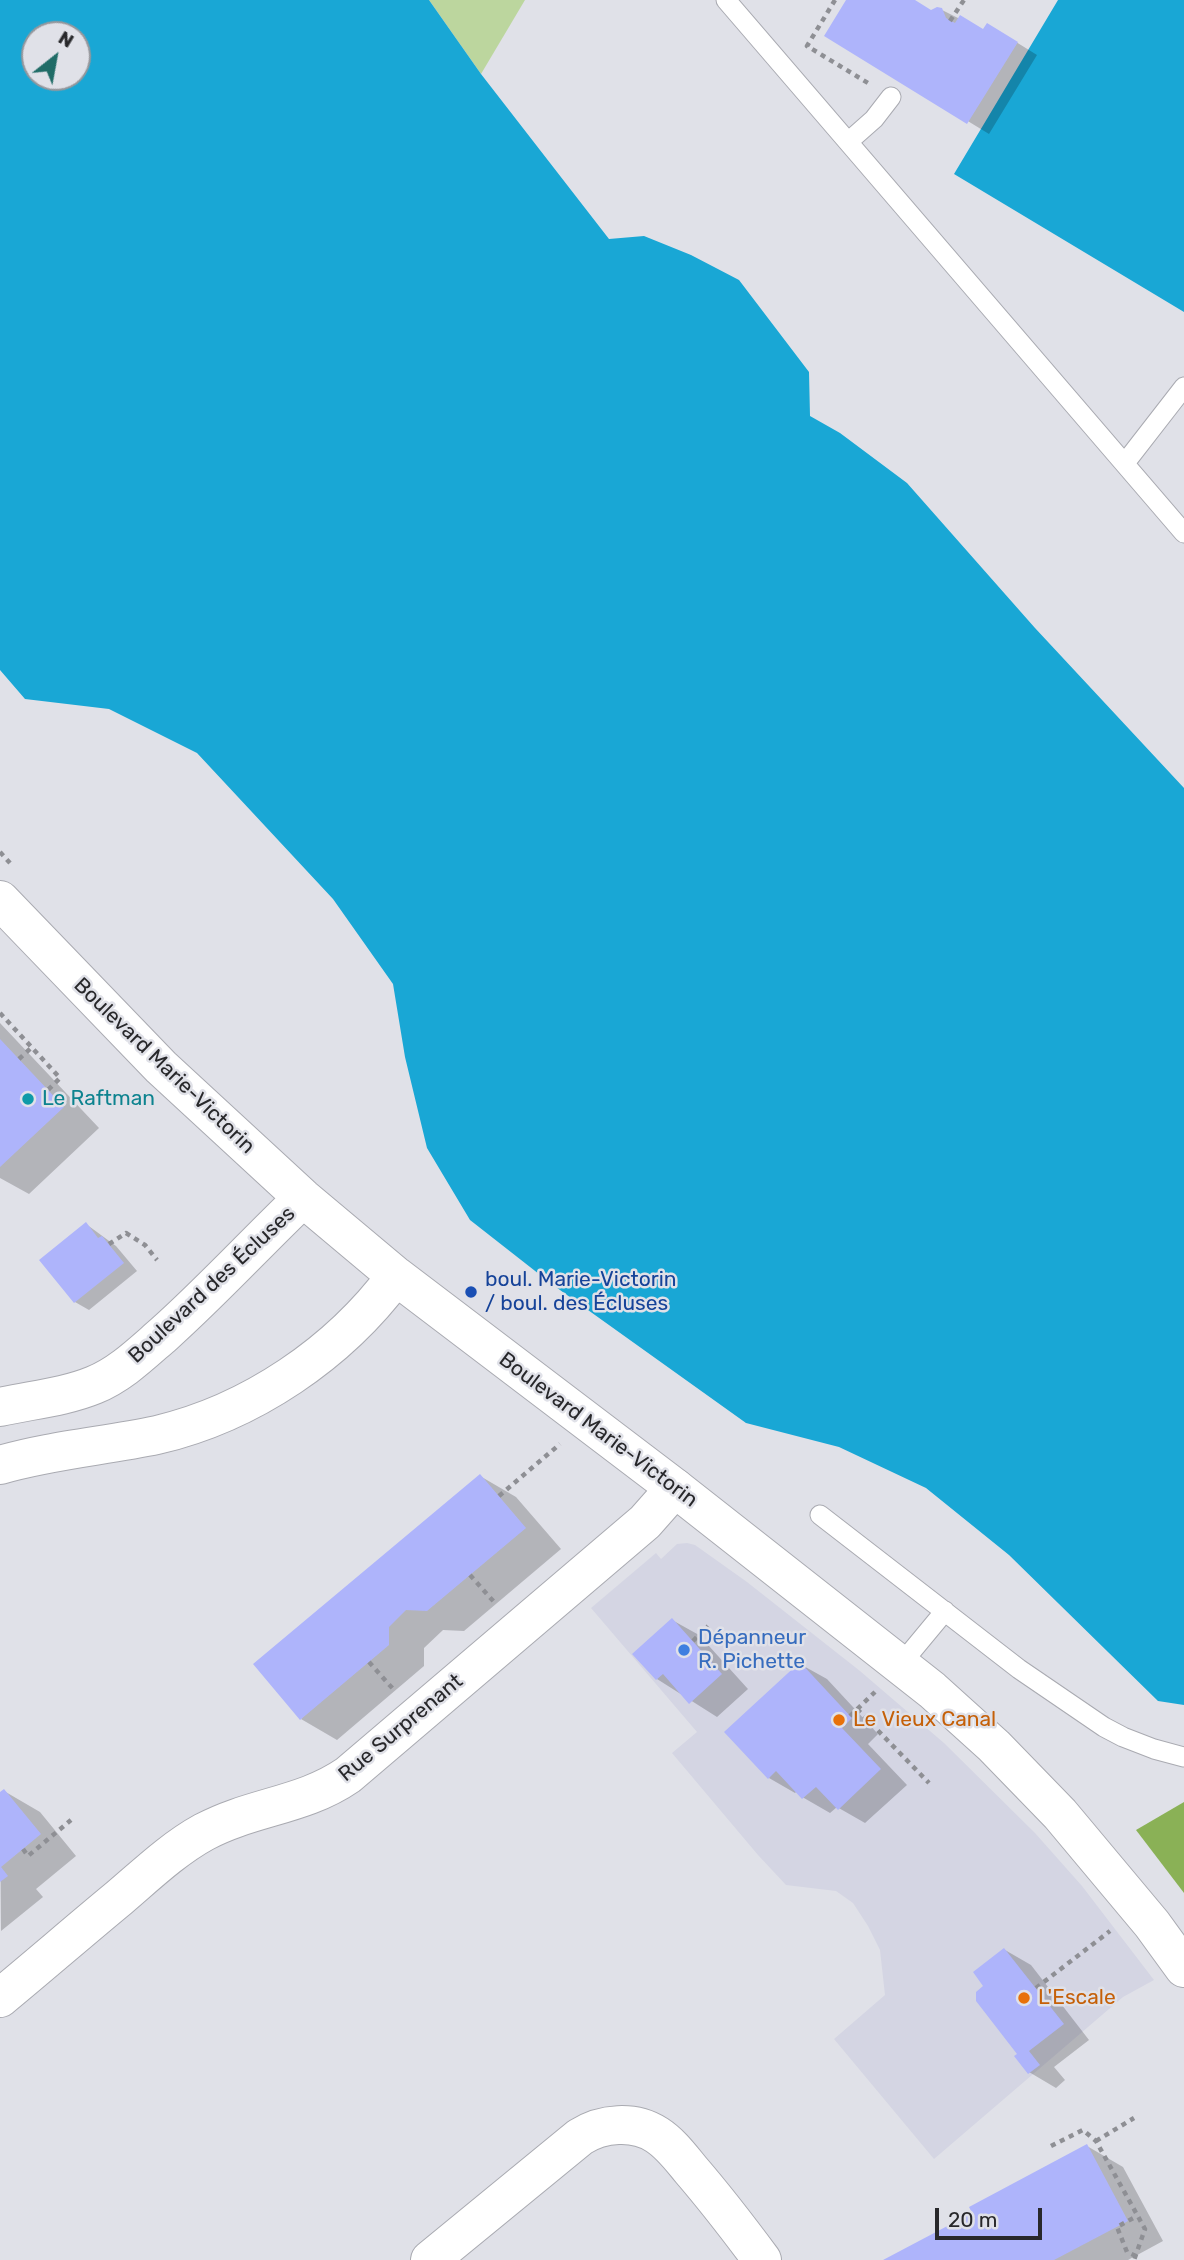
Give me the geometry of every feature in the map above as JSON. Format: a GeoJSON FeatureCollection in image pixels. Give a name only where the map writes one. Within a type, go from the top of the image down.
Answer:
{"type":"FeatureCollection","features":[{"type":"Feature","properties":{"kind":"street","name":"Boulevard Marie-Victorin"},"geometry":{"type":"LineString","coordinates":[[0,900],[152,1059],[303,1198],[396,1276],[675,1489],[892,1674],[993,1746],[1060,1814],[1152,1924],[1184,1968]]}},
{"type":"Feature","properties":{"kind":"street","name":"Boulevard des Écluses"},"geometry":{"type":"LineString","coordinates":[[0,1407],[71,1392],[95,1385],[113,1375],[183,1317],[303,1198]]}},
{"type":"Feature","properties":{"kind":"street"},"geometry":{"type":"LineString","coordinates":[[0,1465],[160,1434],[227,1410],[292,1375],[319,1355],[370,1310],[396,1276]]}},
{"type":"Feature","properties":{"kind":"street","name":"Rue Surprenant"},"geometry":{"type":"LineString","coordinates":[[0,1998],[151,1871],[201,1834],[252,1811],[328,1789],[348,1774],[645,1522],[675,1489]]}},
{"type":"Feature","properties":{"kind":"street"},"geometry":{"type":"LineString","coordinates":[[430,2260],[580,2137],[590,2131],[617,2125],[644,2129],[664,2141],[714,2197],[762,2260]]}},
{"type":"Feature","properties":{"kind":"lane"},"geometry":{"type":"LineString","coordinates":[[726,0],[1184,533]]}},
{"type":"Feature","properties":{"kind":"lane"},"geometry":{"type":"LineString","coordinates":[[848,142],[881,111],[891,97]]}},
{"type":"Feature","properties":{"kind":"lane"},"geometry":{"type":"LineString","coordinates":[[1125,463],[1184,387]]}},
{"type":"Feature","properties":{"kind":"lane"},"geometry":{"type":"LineString","coordinates":[[820,1515],[1019,1669],[1104,1727],[1144,1745],[1184,1757]]}},
{"type":"Feature","properties":{"kind":"lane"},"geometry":{"type":"LineString","coordinates":[[892,1674],[945,1611]]}},
{"type":"Feature","properties":{"kind":"path"},"geometry":{"type":"LineString","coordinates":[[835,0],[807,46],[891,97]]}},
{"type":"Feature","properties":{"kind":"path"},"geometry":{"type":"LineString","coordinates":[[950,21],[964,0]]}},
{"type":"Feature","properties":{"kind":"path"},"geometry":{"type":"LineString","coordinates":[[0,1013],[60,1078],[48,1090]]}},
{"type":"Feature","properties":{"kind":"path"},"geometry":{"type":"LineString","coordinates":[[19,1059],[31,1048]]}},
{"type":"Feature","properties":{"kind":"path"},"geometry":{"type":"LineString","coordinates":[[109,1244],[125,1233],[145,1245],[157,1260]]}},
{"type":"Feature","properties":{"kind":"path"},"geometry":{"type":"LineString","coordinates":[[499,1496],[565,1440]]}},
{"type":"Feature","properties":{"kind":"path"},"geometry":{"type":"LineString","coordinates":[[693,1641],[708,1626]]}},
{"type":"Feature","properties":{"kind":"path"},"geometry":{"type":"LineString","coordinates":[[850,1716],[892,1674]]}},
{"type":"Feature","properties":{"kind":"path"},"geometry":{"type":"LineString","coordinates":[[857,1709],[929,1783]]}},
{"type":"Feature","properties":{"kind":"path"},"geometry":{"type":"LineString","coordinates":[[23,1849],[28,1856],[71,1820]]}},
{"type":"Feature","properties":{"kind":"path"},"geometry":{"type":"LineString","coordinates":[[1036,1988],[1118,1924]]}},
{"type":"Feature","properties":{"kind":"path"},"geometry":{"type":"LineString","coordinates":[[1096,2141],[1133,2118]]}},
{"type":"Feature","properties":{"kind":"path"},"geometry":{"type":"LineString","coordinates":[[1051,2147],[1083,2130],[1096,2141],[1145,2229],[1135,2258],[1127,2252],[1117,2227],[1137,2216]]}},
{"type":"Feature","properties":{"kind":"shaded area"},"geometry":{"type":"Polygon","coordinates":[[[677,1544],[695,1545],[747,1582],[860,1671],[944,1743],[1035,1833],[1082,1886],[1154,1980],[1123,1997],[934,2159],[834,2039],[885,1995],[880,1950],[868,1926],[853,1903],[836,1891],[786,1885],[758,1855],[672,1753],[697,1732],[591,1608],[656,1553],[661,1559],[677,1544]]]}},
{"type":"Feature","properties":{"kind":"green space"},"geometry":{"type":"Polygon","coordinates":[[[429,0],[525,0],[481,74],[429,0]]]}},
{"type":"Feature","properties":{"kind":"green space"},"geometry":{"type":"Polygon","coordinates":[[[1184,1802],[1184,1893],[1136,1830],[1184,1802]]]}},
{"type":"Feature","properties":{"kind":"water"},"geometry":{"type":"Polygon","coordinates":[[[0,0],[429,0],[481,74],[609,239],[644,236],[691,255],[739,280],[809,372],[810,416],[840,433],[907,483],[1035,628],[1184,788],[1184,1705],[1158,1701],[1009,1555],[926,1488],[839,1447],[746,1423],[553,1285],[470,1220],[427,1148],[405,1057],[393,984],[333,899],[197,753],[109,709],[25,699],[0,670],[0,0]]]}},
{"type":"Feature","properties":{"kind":"water"},"geometry":{"type":"Polygon","coordinates":[[[1058,0],[1184,0],[1184,312],[954,174],[1058,0]]]}},
{"type":"Feature","properties":{"kind":"building"},"geometry":{"type":"Polygon","coordinates":[[[846,0],[915,0],[931,10],[942,8],[946,18],[955,23],[960,15],[983,29],[987,23],[1018,42],[967,124],[824,36],[846,0]]]}},
{"type":"Feature","properties":{"kind":"building","name":"Le Raftman"},"geometry":{"type":"Polygon","coordinates":[[[0,1039],[64,1107],[0,1167],[0,1039]]]}},
{"type":"Feature","properties":{"kind":"building"},"geometry":{"type":"Polygon","coordinates":[[[86,1222],[98,1238],[102,1236],[124,1263],[74,1303],[39,1260],[86,1222]]]}},
{"type":"Feature","properties":{"kind":"building"},"geometry":{"type":"Polygon","coordinates":[[[480,1474],[526,1528],[427,1611],[406,1610],[389,1627],[389,1645],[300,1720],[253,1664],[480,1474]]]}},
{"type":"Feature","properties":{"kind":"building"},"geometry":{"type":"Polygon","coordinates":[[[672,1618],[722,1674],[689,1704],[663,1674],[656,1680],[632,1654],[672,1618]]]}},
{"type":"Feature","properties":{"kind":"building"},"geometry":{"type":"Polygon","coordinates":[[[800,1662],[852,1718],[842,1728],[881,1769],[838,1810],[816,1787],[802,1799],[776,1771],[768,1779],[724,1732],[800,1662]]]}},
{"type":"Feature","properties":{"kind":"building"},"geometry":{"type":"Polygon","coordinates":[[[4,1789],[41,1834],[1,1867],[8,1876],[0,1882],[0,1792],[4,1789]]]}},
{"type":"Feature","properties":{"kind":"building"},"geometry":{"type":"Polygon","coordinates":[[[1004,1948],[1064,2024],[1029,2051],[1040,2065],[1028,2074],[1014,2056],[1017,2054],[976,2001],[976,1992],[983,1986],[973,1972],[1004,1948]]]}},
{"type":"Feature","properties":{"kind":"building"},"geometry":{"type":"Polygon","coordinates":[[[1087,2144],[1128,2221],[1054,2260],[883,2260],[972,2213],[969,2207],[1087,2144]]]}},
{"type":"Feature","properties":{"kind":"place","name":"Le Raftman"},"geometry":{"type":"Point","coordinates":[28,1099]}},
{"type":"Feature","properties":{"kind":"place","name":"boul. Marie-Victorin / boul. des Écluses"},"geometry":{"type":"Point","coordinates":[471,1292]}},
{"type":"Feature","properties":{"kind":"place","name":"Dépanneur R. Pichette"},"geometry":{"type":"Point","coordinates":[684,1650]}},
{"type":"Feature","properties":{"kind":"place","name":"Le Vieux Canal"},"geometry":{"type":"Point","coordinates":[839,1720]}},
{"type":"Feature","properties":{"kind":"place","name":"L'Escale"},"geometry":{"type":"Point","coordinates":[1024,1998]}}]}
